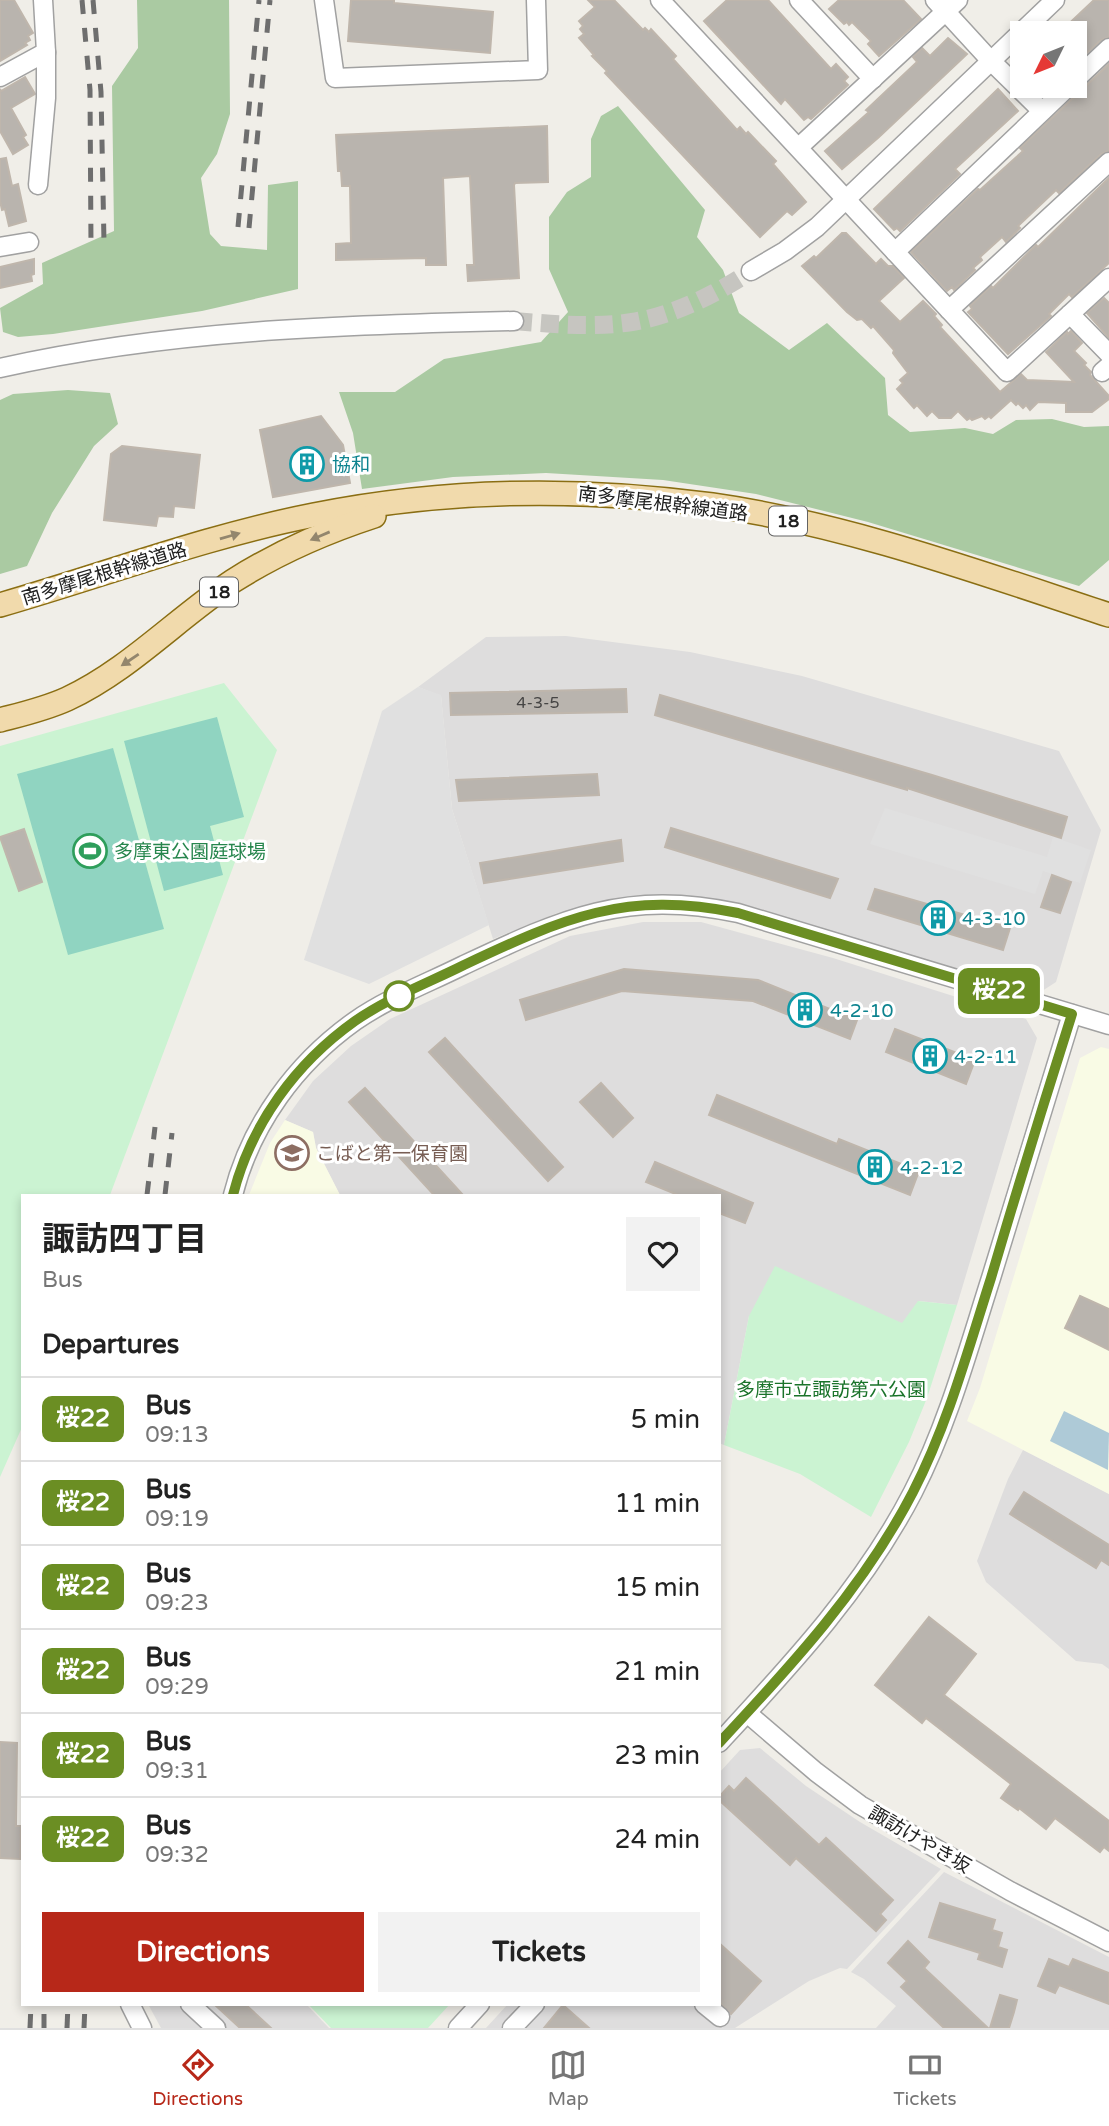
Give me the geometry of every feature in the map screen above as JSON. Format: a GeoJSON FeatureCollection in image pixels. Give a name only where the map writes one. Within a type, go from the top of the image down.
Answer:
{"type":"FeatureCollection","features":[{"type":"Feature","properties":{"kind":"main road","name":"南多摩尾根幹線道路"},"geometry":{"type":"LineString","coordinates":[[0,605],[149,559],[289,521],[374,505],[506,492],[587,493],[714,506],[865,539],[1109,615]]}},
{"type":"Feature","properties":{"kind":"main road","name":"南多摩尾根幹線道路"},"geometry":{"type":"LineString","coordinates":[[0,720],[44,708],[91,686],[136,657],[230,583],[274,556],[356,522],[405,506],[455,495]]}},
{"type":"Feature","properties":{"kind":"street"},"geometry":{"type":"LineString","coordinates":[[37,185],[46,98],[43,0]]}},
{"type":"Feature","properties":{"kind":"street"},"geometry":{"type":"LineString","coordinates":[[324,0],[335,78],[538,69],[536,0]]}},
{"type":"Feature","properties":{"kind":"street"},"geometry":{"type":"LineString","coordinates":[[660,0],[1007,372],[1109,278]]}},
{"type":"Feature","properties":{"kind":"street"},"geometry":{"type":"LineString","coordinates":[[799,0],[873,79]]}},
{"type":"Feature","properties":{"kind":"street"},"geometry":{"type":"LineString","coordinates":[[751,271],[785,251],[847,200],[1055,0]]}},
{"type":"Feature","properties":{"kind":"street"},"geometry":{"type":"LineString","coordinates":[[799,147],[873,79],[946,4],[991,61],[1042,111]]}},
{"type":"Feature","properties":{"kind":"street"},"geometry":{"type":"LineString","coordinates":[[1087,69],[1109,48]]}},
{"type":"Feature","properties":{"kind":"street"},"geometry":{"type":"LineString","coordinates":[[0,77],[46,52]]}},
{"type":"Feature","properties":{"kind":"street"},"geometry":{"type":"LineString","coordinates":[[895,252],[1056,98]]}},
{"type":"Feature","properties":{"kind":"street"},"geometry":{"type":"LineString","coordinates":[[949,310],[1109,162]]}},
{"type":"Feature","properties":{"kind":"street"},"geometry":{"type":"LineString","coordinates":[[0,247],[29,242]]}},
{"type":"Feature","properties":{"kind":"street"},"geometry":{"type":"LineString","coordinates":[[1070,314],[1109,354]]}},
{"type":"Feature","properties":{"kind":"street"},"geometry":{"type":"LineString","coordinates":[[0,368],[135,344],[260,330],[514,321]]}},
{"type":"Feature","properties":{"kind":"street"},"geometry":{"type":"LineString","coordinates":[[233,1194],[255,1135],[273,1104],[302,1067],[332,1038],[357,1020],[402,995],[540,929],[582,915],[616,908],[678,904],[706,906],[738,913],[1109,1025]]}},
{"type":"Feature","properties":{"kind":"street"},"geometry":{"type":"LineString","coordinates":[[721,1742],[820,1631],[865,1572],[913,1492],[958,1384],[1072,1014]]}},
{"type":"Feature","properties":{"kind":"street","name":"諏訪けやき坂"},"geometry":{"type":"LineString","coordinates":[[747,1713],[816,1772],[860,1805],[1010,1891],[1109,1942]]}},
{"type":"Feature","properties":{"kind":"street"},"geometry":{"type":"LineString","coordinates":[[131,2006],[139,2027]]}},
{"type":"Feature","properties":{"kind":"street"},"geometry":{"type":"LineString","coordinates":[[192,2006],[216,2028]]}},
{"type":"Feature","properties":{"kind":"street"},"geometry":{"type":"LineString","coordinates":[[458,2028],[478,2006]]}},
{"type":"Feature","properties":{"kind":"street"},"geometry":{"type":"LineString","coordinates":[[512,2028],[533,2006]]}},
{"type":"Feature","properties":{"kind":"street"},"geometry":{"type":"LineString","coordinates":[[706,2006],[720,2017]]}},
{"type":"Feature","properties":{"kind":"shaded area"},"geometry":{"type":"Polygon","coordinates":[[[566,636],[690,652],[802,676],[1059,751],[1101,830],[1056,982],[1036,995],[743,904],[684,896],[627,897],[557,913],[493,939],[452,809],[441,696],[418,687],[486,637],[566,636]]]}},
{"type":"Feature","properties":{"kind":"shaded area"},"geometry":{"type":"Polygon","coordinates":[[[418,687],[441,695],[452,809],[489,925],[369,984],[304,960],[382,711],[418,687]]]}},
{"type":"Feature","properties":{"kind":"shaded area"},"geometry":{"type":"Polygon","coordinates":[[[885,808],[1047,857],[1053,837],[1091,850],[1080,883],[1043,871],[1035,894],[870,844],[885,808]]]}},
{"type":"Feature","properties":{"kind":"shaded area"},"geometry":{"type":"Polygon","coordinates":[[[643,922],[701,922],[833,958],[1026,1019],[1037,1038],[957,1305],[919,1301],[903,1323],[749,1316],[724,1445],[721,1444],[721,1194],[339,1194],[316,1148],[313,1132],[285,1120],[313,1081],[351,1046],[390,1019],[570,936],[643,922]]]}},
{"type":"Feature","properties":{"kind":"shaded area"},"geometry":{"type":"Polygon","coordinates":[[[1101,1047],[1109,1049],[1109,1494],[967,1421],[980,1388],[1080,1058],[1101,1047]]]}},
{"type":"Feature","properties":{"kind":"shaded area","name":"こばと第一保育園"},"geometry":{"type":"Polygon","coordinates":[[[285,1120],[313,1132],[316,1148],[339,1194],[249,1194],[270,1143],[285,1120]]]}},
{"type":"Feature","properties":{"kind":"shaded area"},"geometry":{"type":"Polygon","coordinates":[[[1023,1450],[1109,1494],[1109,1669],[1102,1664],[1076,1661],[986,1582],[977,1561],[1008,1479],[1023,1450]]]}},
{"type":"Feature","properties":{"kind":"shaded area"},"geometry":{"type":"Polygon","coordinates":[[[760,1748],[806,1786],[860,1822],[941,1869],[847,1969],[840,1968],[809,1981],[735,2028],[486,2028],[506,2006],[721,2006],[721,1771],[740,1750],[760,1748]]]}},
{"type":"Feature","properties":{"kind":"shaded area"},"geometry":{"type":"Polygon","coordinates":[[[944,1872],[1109,1957],[1109,2028],[876,2028],[896,2006],[864,1979],[851,1972],[944,1872]]]}},
{"type":"Feature","properties":{"kind":"shaded area"},"geometry":{"type":"Polygon","coordinates":[[[149,2006],[308,2006],[329,2028],[161,2028],[149,2006]]]}},
{"type":"Feature","properties":{"kind":"green space"},"geometry":{"type":"Polygon","coordinates":[[[137,0],[229,0],[230,114],[217,154],[201,178],[210,234],[221,246],[267,250],[268,185],[298,181],[298,289],[202,311],[53,334],[18,337],[3,332],[0,308],[43,284],[42,263],[114,231],[112,86],[138,48],[137,0]]]}},
{"type":"Feature","properties":{"kind":"green space"},"geometry":{"type":"Polygon","coordinates":[[[618,106],[705,210],[697,237],[723,270],[739,313],[789,350],[827,323],[885,378],[888,415],[910,432],[965,428],[993,434],[1016,420],[1052,419],[1084,427],[1109,426],[1109,560],[1079,586],[868,522],[756,494],[663,480],[546,473],[453,477],[362,489],[353,433],[339,392],[395,392],[444,359],[541,342],[568,312],[549,269],[549,217],[567,192],[591,177],[591,139],[601,116],[618,106]]]}},
{"type":"Feature","properties":{"kind":"green space"},"geometry":{"type":"Polygon","coordinates":[[[68,390],[110,393],[118,424],[94,446],[52,513],[27,566],[0,574],[0,400],[13,394],[68,390]]]}},
{"type":"Feature","properties":{"kind":"green space"},"geometry":{"type":"Polygon","coordinates":[[[224,683],[277,750],[110,1194],[21,1194],[21,1430],[0,1477],[0,746],[224,683]]]}},
{"type":"Feature","properties":{"kind":"green space","name":"多摩東公園庭球場"},"geometry":{"type":"Polygon","coordinates":[[[217,717],[244,817],[210,826],[223,875],[164,891],[124,741],[217,717]]]}},
{"type":"Feature","properties":{"kind":"green space","name":"多摩東公園庭球場"},"geometry":{"type":"Polygon","coordinates":[[[113,748],[164,929],[68,955],[17,774],[113,748]]]}},
{"type":"Feature","properties":{"kind":"green space","name":"多摩市立諏訪第六公園"},"geometry":{"type":"Polygon","coordinates":[[[775,1266],[902,1323],[918,1301],[957,1305],[927,1398],[909,1442],[871,1517],[800,1474],[724,1445],[749,1316],[775,1266]]]}},
{"type":"Feature","properties":{"kind":"green space"},"geometry":{"type":"Polygon","coordinates":[[[310,2006],[448,2006],[428,2028],[331,2028],[310,2006]]]}},
{"type":"Feature","properties":{"kind":"water"},"geometry":{"type":"Polygon","coordinates":[[[1064,1411],[1109,1433],[1108,1470],[1050,1441],[1064,1411]]]}},
{"type":"Feature","properties":{"kind":"building"},"geometry":{"type":"Polygon","coordinates":[[[0,0],[14,0],[33,33],[28,36],[30,40],[25,43],[27,45],[0,61],[0,0]]]}},
{"type":"Feature","properties":{"kind":"building"},"geometry":{"type":"Polygon","coordinates":[[[351,0],[394,0],[394,3],[493,12],[490,53],[348,41],[351,0]]]}},
{"type":"Feature","properties":{"kind":"building"},"geometry":{"type":"Polygon","coordinates":[[[588,0],[614,0],[643,30],[645,28],[649,32],[651,29],[676,56],[673,59],[737,130],[740,127],[746,134],[748,132],[776,161],[773,164],[806,202],[792,215],[787,211],[760,237],[592,56],[594,55],[579,38],[584,34],[579,21],[595,7],[588,0]]]}},
{"type":"Feature","properties":{"kind":"building"},"geometry":{"type":"Polygon","coordinates":[[[727,0],[768,0],[831,69],[836,64],[848,77],[844,81],[848,85],[811,119],[808,117],[804,120],[785,99],[781,104],[704,21],[727,0]]]}},
{"type":"Feature","properties":{"kind":"building"},"geometry":{"type":"Polygon","coordinates":[[[839,0],[903,0],[921,19],[879,56],[868,44],[871,41],[852,22],[849,25],[847,22],[844,24],[829,9],[839,0]]]}},
{"type":"Feature","properties":{"kind":"building"},"geometry":{"type":"Polygon","coordinates":[[[1094,0],[1109,0],[1109,37],[1101,40],[1087,53],[1087,21],[1072,21],[1094,0]]]}},
{"type":"Feature","properties":{"kind":"building"},"geometry":{"type":"Polygon","coordinates":[[[948,38],[967,54],[842,169],[825,151],[869,112],[866,110],[917,62],[913,57],[922,48],[930,56],[948,38]]]}},
{"type":"Feature","properties":{"kind":"building"},"geometry":{"type":"Polygon","coordinates":[[[1109,64],[1109,151],[1101,154],[1059,193],[1056,190],[1018,226],[1020,228],[1006,242],[1002,237],[980,257],[982,260],[973,268],[975,270],[954,290],[952,287],[947,291],[911,252],[1023,151],[1020,148],[1073,98],[1087,98],[1087,85],[1109,64]]]}},
{"type":"Feature","properties":{"kind":"building"},"geometry":{"type":"Polygon","coordinates":[[[25,77],[35,94],[11,108],[26,135],[23,137],[28,145],[13,154],[0,131],[0,89],[1,91],[25,77]]]}},
{"type":"Feature","properties":{"kind":"building"},"geometry":{"type":"Polygon","coordinates":[[[998,89],[1018,111],[955,169],[960,174],[900,231],[897,228],[894,230],[874,209],[998,89]]]}},
{"type":"Feature","properties":{"kind":"building"},"geometry":{"type":"Polygon","coordinates":[[[547,126],[548,182],[514,185],[519,278],[468,281],[467,265],[474,265],[470,176],[443,178],[446,265],[426,265],[426,258],[336,260],[336,244],[351,243],[350,186],[342,186],[341,171],[338,171],[336,135],[547,126]]]}},
{"type":"Feature","properties":{"kind":"building"},"geometry":{"type":"Polygon","coordinates":[[[6,158],[12,186],[18,184],[26,221],[9,226],[0,201],[0,159],[6,158]]]}},
{"type":"Feature","properties":{"kind":"building"},"geometry":{"type":"Polygon","coordinates":[[[1109,178],[1109,263],[1072,297],[1069,294],[1049,314],[1051,316],[1008,354],[968,312],[972,309],[970,306],[991,286],[993,288],[1036,245],[1038,247],[1109,178]]]}},
{"type":"Feature","properties":{"kind":"building"},"geometry":{"type":"Polygon","coordinates":[[[842,233],[846,233],[876,264],[881,259],[888,266],[893,266],[904,278],[879,301],[900,322],[923,301],[936,314],[934,316],[942,325],[940,327],[1000,392],[1021,374],[1027,380],[1074,382],[1046,352],[1071,331],[1082,343],[1074,351],[1086,363],[1084,365],[1091,372],[1090,375],[1109,399],[1092,412],[1066,412],[1066,403],[1038,402],[1030,410],[1026,405],[1023,408],[1011,400],[991,418],[989,416],[985,419],[982,416],[972,420],[967,420],[958,411],[951,418],[939,418],[932,411],[927,416],[917,405],[914,408],[897,389],[903,383],[900,380],[908,373],[893,353],[894,350],[873,326],[871,328],[862,319],[857,320],[847,312],[802,266],[814,256],[816,258],[842,233]]]}},
{"type":"Feature","properties":{"kind":"building"},"geometry":{"type":"Polygon","coordinates":[[[34,259],[32,281],[0,288],[0,267],[34,259]]]}},
{"type":"Feature","properties":{"kind":"building"},"geometry":{"type":"Polygon","coordinates":[[[1104,298],[1109,303],[1109,338],[1087,313],[1104,298]]]}},
{"type":"Feature","properties":{"kind":"building","name":"協和"},"geometry":{"type":"Polygon","coordinates":[[[321,416],[343,445],[350,483],[273,497],[260,430],[321,416]]]}},
{"type":"Feature","properties":{"kind":"building"},"geometry":{"type":"Polygon","coordinates":[[[122,446],[200,455],[194,508],[174,506],[173,517],[158,516],[156,526],[104,520],[111,454],[122,446]]]}},
{"type":"Feature","properties":{"kind":"building"},"geometry":{"type":"Polygon","coordinates":[[[626,689],[627,712],[451,715],[450,693],[626,689]]]}},
{"type":"Feature","properties":{"kind":"building"},"geometry":{"type":"Polygon","coordinates":[[[660,695],[1067,817],[1061,838],[907,788],[655,715],[660,695]]]}},
{"type":"Feature","properties":{"kind":"building"},"geometry":{"type":"Polygon","coordinates":[[[597,774],[599,795],[459,801],[456,780],[597,774]]]}},
{"type":"Feature","properties":{"kind":"building"},"geometry":{"type":"Polygon","coordinates":[[[671,828],[838,879],[830,898],[665,847],[671,828]]]}},
{"type":"Feature","properties":{"kind":"building"},"geometry":{"type":"Polygon","coordinates":[[[24,829],[42,882],[19,891],[0,837],[24,829]]]}},
{"type":"Feature","properties":{"kind":"building"},"geometry":{"type":"Polygon","coordinates":[[[621,840],[623,861],[484,883],[480,863],[621,840]]]}},
{"type":"Feature","properties":{"kind":"building"},"geometry":{"type":"Polygon","coordinates":[[[1052,875],[1071,882],[1060,913],[1041,907],[1052,875]]]}},
{"type":"Feature","properties":{"kind":"building","name":"4-3-10"},"geometry":{"type":"Polygon","coordinates":[[[875,889],[1010,928],[1003,950],[868,909],[875,889]]]}},
{"type":"Feature","properties":{"kind":"building"},"geometry":{"type":"Polygon","coordinates":[[[624,969],[758,980],[857,1020],[850,1039],[753,1001],[622,991],[526,1020],[520,1000],[624,969]]]}},
{"type":"Feature","properties":{"kind":"building","name":"4-2-11"},"geometry":{"type":"Polygon","coordinates":[[[895,1029],[975,1060],[966,1084],[886,1052],[895,1029]]]}},
{"type":"Feature","properties":{"kind":"building"},"geometry":{"type":"Polygon","coordinates":[[[445,1038],[563,1167],[548,1181],[429,1052],[445,1038]]]}},
{"type":"Feature","properties":{"kind":"building"},"geometry":{"type":"Polygon","coordinates":[[[601,1083],[633,1118],[613,1137],[580,1102],[601,1083]]]}},
{"type":"Feature","properties":{"kind":"building"},"geometry":{"type":"Polygon","coordinates":[[[365,1088],[462,1194],[433,1194],[349,1102],[365,1088]]]}},
{"type":"Feature","properties":{"kind":"building"},"geometry":{"type":"Polygon","coordinates":[[[717,1095],[837,1144],[839,1139],[919,1171],[910,1195],[709,1115],[717,1095]]]}},
{"type":"Feature","properties":{"kind":"building"},"geometry":{"type":"Polygon","coordinates":[[[655,1162],[753,1203],[745,1223],[721,1214],[721,1194],[676,1194],[646,1182],[655,1162]]]}},
{"type":"Feature","properties":{"kind":"building"},"geometry":{"type":"Polygon","coordinates":[[[1080,1296],[1109,1309],[1109,1350],[1065,1328],[1080,1296]]]}},
{"type":"Feature","properties":{"kind":"building"},"geometry":{"type":"Polygon","coordinates":[[[1024,1492],[1109,1545],[1109,1565],[1101,1560],[1096,1568],[1010,1514],[1024,1492]]]}},
{"type":"Feature","properties":{"kind":"building"},"geometry":{"type":"Polygon","coordinates":[[[929,1617],[976,1654],[944,1695],[1109,1821],[1109,1851],[1104,1847],[1100,1852],[1055,1818],[1046,1829],[1001,1798],[1011,1784],[926,1718],[922,1723],[875,1685],[929,1617]]]}},
{"type":"Feature","properties":{"kind":"building"},"geometry":{"type":"Polygon","coordinates":[[[0,1742],[17,1743],[16,1826],[21,1826],[20,1859],[0,1858],[0,1742]]]}},
{"type":"Feature","properties":{"kind":"building"},"geometry":{"type":"Polygon","coordinates":[[[746,1778],[819,1845],[826,1838],[893,1900],[880,1914],[886,1920],[876,1931],[796,1858],[790,1865],[721,1802],[721,1795],[729,1786],[734,1791],[746,1778]]]}},
{"type":"Feature","properties":{"kind":"building"},"geometry":{"type":"Polygon","coordinates":[[[940,1903],[995,1920],[992,1930],[1002,1933],[998,1947],[1007,1950],[1002,1967],[978,1959],[980,1953],[929,1937],[940,1903]]]}},
{"type":"Feature","properties":{"kind":"building"},"geometry":{"type":"Polygon","coordinates":[[[908,1941],[929,1962],[924,1968],[988,2028],[944,2028],[901,1987],[907,1981],[888,1963],[908,1941]]]}},
{"type":"Feature","properties":{"kind":"building"},"geometry":{"type":"Polygon","coordinates":[[[721,1945],[761,1981],[731,2014],[721,2004],[721,1945]]]}},
{"type":"Feature","properties":{"kind":"building"},"geometry":{"type":"Polygon","coordinates":[[[1049,1959],[1069,1967],[1073,1959],[1109,1973],[1109,2004],[1059,1985],[1055,1993],[1038,1986],[1049,1959]]]}},
{"type":"Feature","properties":{"kind":"building"},"geometry":{"type":"Polygon","coordinates":[[[1000,1995],[1017,2000],[1014,2012],[1009,2028],[990,2028],[1000,1995]]]}},
{"type":"Feature","properties":{"kind":"building"},"geometry":{"type":"Polygon","coordinates":[[[216,2006],[247,2006],[271,2028],[240,2028],[216,2006]]]}},
{"type":"Feature","properties":{"kind":"building"},"geometry":{"type":"Polygon","coordinates":[[[564,2006],[589,2028],[544,2028],[564,2006]]]}},
{"type":"Feature","properties":{"kind":"tunnel"},"geometry":{"type":"LineString","coordinates":[[514,321],[588,325],[648,319],[694,302],[751,271]]}},
{"type":"Feature","properties":{"kind":"railway"},"geometry":{"type":"LineString","coordinates":[[82,0],[90,90],[91,245]]}},
{"type":"Feature","properties":{"kind":"railway"},"geometry":{"type":"LineString","coordinates":[[93,0],[101,92],[104,242]]}},
{"type":"Feature","properties":{"kind":"railway"},"geometry":{"type":"LineString","coordinates":[[238,227],[259,0]]}},
{"type":"Feature","properties":{"kind":"railway"},"geometry":{"type":"LineString","coordinates":[[249,228],[270,0]]}},
{"type":"Feature","properties":{"kind":"railway"},"geometry":{"type":"LineString","coordinates":[[147,1194],[155,1127]]}},
{"type":"Feature","properties":{"kind":"railway"},"geometry":{"type":"LineString","coordinates":[[165,1194],[172,1133]]}},
{"type":"Feature","properties":{"kind":"railway"},"geometry":{"type":"LineString","coordinates":[[30,2028],[31,2006]]}},
{"type":"Feature","properties":{"kind":"railway"},"geometry":{"type":"LineString","coordinates":[[44,2006],[44,2028]]}},
{"type":"Feature","properties":{"kind":"railway"},"geometry":{"type":"LineString","coordinates":[[67,2028],[68,2006]]}},
{"type":"Feature","properties":{"kind":"railway"},"geometry":{"type":"LineString","coordinates":[[84,2028],[85,2006]]}},
{"type":"Feature","properties":{"kind":"bus line","name":"桜22"},"geometry":{"type":"LineString","coordinates":[[233,1194],[255,1135],[273,1104],[302,1067],[332,1038],[357,1020],[402,995],[540,929],[582,915],[649,904],[706,906],[772,922],[1072,1014],[958,1384],[913,1492],[865,1572],[820,1631],[721,1741]]}},
{"type":"Feature","properties":{"kind":"place","name":"協和"},"geometry":{"type":"Point","coordinates":[307,464]}},
{"type":"Feature","properties":{"kind":"place","name":"多摩東公園庭球場"},"geometry":{"type":"Point","coordinates":[90,851]}},
{"type":"Feature","properties":{"kind":"place","name":"4-3-10"},"geometry":{"type":"Point","coordinates":[938,918]}},
{"type":"Feature","properties":{"kind":"place","name":"4-2-10"},"geometry":{"type":"Point","coordinates":[805,1010]}},
{"type":"Feature","properties":{"kind":"place","name":"4-2-11"},"geometry":{"type":"Point","coordinates":[930,1056]}},
{"type":"Feature","properties":{"kind":"place","name":"こばと第一保育園"},"geometry":{"type":"Point","coordinates":[292,1153]}},
{"type":"Feature","properties":{"kind":"place","name":"4-2-12"},"geometry":{"type":"Point","coordinates":[875,1167]}}]}
